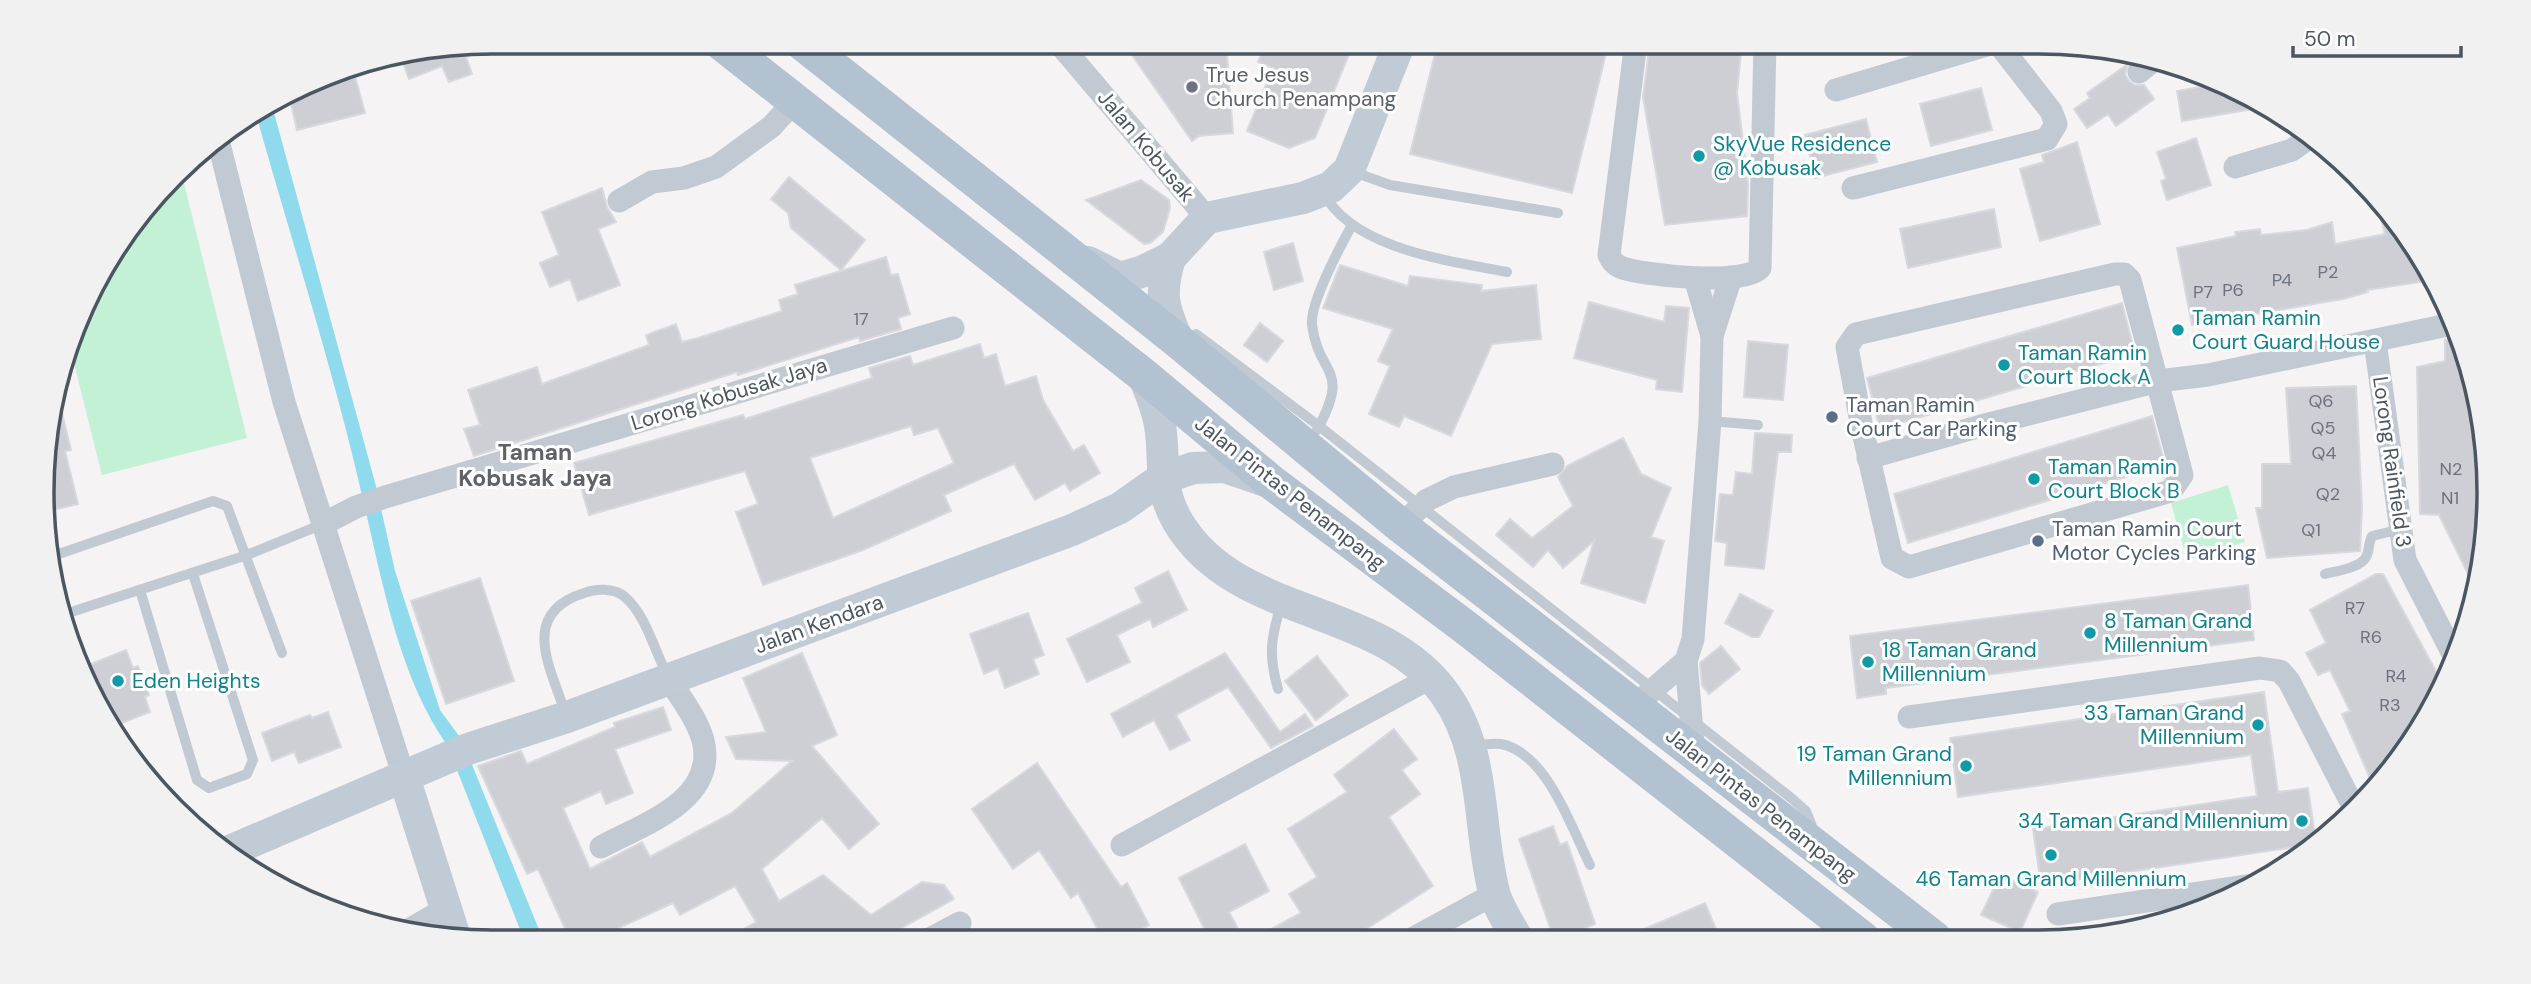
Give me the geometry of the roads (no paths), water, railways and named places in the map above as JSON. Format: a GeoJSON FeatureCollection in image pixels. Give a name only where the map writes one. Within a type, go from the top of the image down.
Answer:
{"type":"FeatureCollection","features":[{"type":"Feature","properties":{"kind":"main road","name":"Jalan Pintas Penampang"},"geometry":{"type":"LineString","coordinates":[[735,54],[1143,375],[1271,482],[1465,627],[1852,930]]}},
{"type":"Feature","properties":{"kind":"main road","name":"Jalan Pintas Penampang"},"geometry":{"type":"LineString","coordinates":[[816,54],[1067,253],[1171,326],[1313,436],[1643,698],[1694,754],[1922,930]]}},
{"type":"Feature","properties":{"kind":"main road"},"geometry":{"type":"LineString","coordinates":[[1643,698],[1646,741],[1726,804],[1731,817],[1726,833]]}},
{"type":"Feature","properties":{"kind":"street","name":"Jalan Kobusak"},"geometry":{"type":"LineString","coordinates":[[1068,54],[1207,218]]}},
{"type":"Feature","properties":{"kind":"street"},"geometry":{"type":"LineString","coordinates":[[1067,253],[1120,278],[1142,272],[1170,258],[1207,218],[1303,198],[1331,187],[1349,170],[1395,54]]}},
{"type":"Feature","properties":{"kind":"street"},"geometry":{"type":"LineString","coordinates":[[1634,54],[1609,255],[1623,268],[1695,278],[1749,277],[1760,268],[1765,54]]}},
{"type":"Feature","properties":{"kind":"street"},"geometry":{"type":"LineString","coordinates":[[1836,90],[1957,54]]}},
{"type":"Feature","properties":{"kind":"street"},"geometry":{"type":"LineString","coordinates":[[1853,188],[2047,139],[2056,124],[2051,111],[2006,54]]}},
{"type":"Feature","properties":{"kind":"street"},"geometry":{"type":"LineString","coordinates":[[619,201],[652,182],[684,178],[716,167],[771,127],[794,102]]}},
{"type":"Feature","properties":{"kind":"street"},"geometry":{"type":"LineString","coordinates":[[2235,167],[2292,150],[2302,143]]}},
{"type":"Feature","properties":{"kind":"street"},"geometry":{"type":"LineString","coordinates":[[220,150],[284,402],[451,923]]}},
{"type":"Feature","properties":{"kind":"street"},"geometry":{"type":"LineString","coordinates":[[1170,258],[1162,286],[1171,326]]}},
{"type":"Feature","properties":{"kind":"street"},"geometry":{"type":"LineString","coordinates":[[2124,274],[2130,280],[2158,381],[2182,475],[2171,491],[1909,567],[1892,558],[1868,458],[1847,347],[1856,334],[2124,274]]}},
{"type":"Feature","properties":{"kind":"street"},"geometry":{"type":"LineString","coordinates":[[1694,754],[1686,661],[1693,639],[1710,421],[1712,336],[1731,277]]}},
{"type":"Feature","properties":{"kind":"street"},"geometry":{"type":"LineString","coordinates":[[1695,278],[1712,336]]}},
{"type":"Feature","properties":{"kind":"street"},"geometry":{"type":"LineString","coordinates":[[1868,458],[1981,425],[2158,381],[2199,376],[2444,326]]}},
{"type":"Feature","properties":{"kind":"street","name":"Lorong Kobusak Jaya"},"geometry":{"type":"LineString","coordinates":[[323,524],[356,507],[385,497],[953,328]]}},
{"type":"Feature","properties":{"kind":"street","name":"Lorong Rainfield 3"},"geometry":{"type":"LineString","coordinates":[[2375,341],[2405,560],[2449,646]]}},
{"type":"Feature","properties":{"kind":"street"},"geometry":{"type":"LineString","coordinates":[[1143,375],[1160,424],[1161,479],[1178,523],[1190,539],[1231,573],[1281,601],[1327,615],[1373,635],[1432,677],[1454,708],[1476,765],[1494,894],[1513,930]]}},
{"type":"Feature","properties":{"kind":"street"},"geometry":{"type":"LineString","coordinates":[[1411,515],[1454,487],[1502,479],[1553,464]]}},
{"type":"Feature","properties":{"kind":"street","name":"Jalan Kendara"},"geometry":{"type":"LineString","coordinates":[[238,848],[456,754],[567,717],[1072,530],[1120,508],[1161,479],[1208,466],[1225,467],[1271,482]]}},
{"type":"Feature","properties":{"kind":"street"},"geometry":{"type":"LineString","coordinates":[[1643,698],[1686,661]]}},
{"type":"Feature","properties":{"kind":"street"},"geometry":{"type":"LineString","coordinates":[[1909,717],[2260,668],[2280,671],[2290,681],[2350,801]]}},
{"type":"Feature","properties":{"kind":"street"},"geometry":{"type":"LineString","coordinates":[[1122,845],[1432,677]]}},
{"type":"Feature","properties":{"kind":"street"},"geometry":{"type":"LineString","coordinates":[[601,847],[674,808],[699,781],[705,762],[704,743],[668,678]]}},
{"type":"Feature","properties":{"kind":"street"},"geometry":{"type":"LineString","coordinates":[[2059,914],[2222,890]]}},
{"type":"Feature","properties":{"kind":"street"},"geometry":{"type":"LineString","coordinates":[[1428,930],[1494,894]]}},
{"type":"Feature","properties":{"kind":"street"},"geometry":{"type":"LineString","coordinates":[[947,930],[960,923]]}},
{"type":"Feature","properties":{"kind":"lane"},"geometry":{"type":"LineString","coordinates":[[1349,170],[1390,184],[1558,213]]}},
{"type":"Feature","properties":{"kind":"lane"},"geometry":{"type":"LineString","coordinates":[[1322,191],[1331,207],[1352,225],[1422,255],[1507,272]]}},
{"type":"Feature","properties":{"kind":"lane"},"geometry":{"type":"LineString","coordinates":[[1313,436],[1329,408],[1334,381],[1316,342],[1311,322],[1335,255],[1352,225]]}},
{"type":"Feature","properties":{"kind":"lane"},"geometry":{"type":"LineString","coordinates":[[1710,421],[1758,425]]}},
{"type":"Feature","properties":{"kind":"lane"},"geometry":{"type":"LineString","coordinates":[[59,554],[214,501],[227,506],[282,653]]}},
{"type":"Feature","properties":{"kind":"lane"},"geometry":{"type":"LineString","coordinates":[[71,612],[193,574],[323,524]]}},
{"type":"Feature","properties":{"kind":"lane"},"geometry":{"type":"LineString","coordinates":[[2325,574],[2362,563],[2368,555],[2368,543],[2372,536],[2401,529]]}},
{"type":"Feature","properties":{"kind":"lane"},"geometry":{"type":"LineString","coordinates":[[140,590],[197,780],[209,788],[247,774],[253,760],[193,574]]}},
{"type":"Feature","properties":{"kind":"lane"},"geometry":{"type":"LineString","coordinates":[[567,717],[542,640],[546,622],[555,609],[586,591],[607,589],[622,594],[635,608],[668,678]]}},
{"type":"Feature","properties":{"kind":"lane"},"geometry":{"type":"LineString","coordinates":[[1278,689],[1270,662],[1270,643],[1281,601]]}},
{"type":"Feature","properties":{"kind":"lane"},"geometry":{"type":"LineString","coordinates":[[1643,698],[1691,718],[1806,811],[1820,850]]}},
{"type":"Feature","properties":{"kind":"lane"},"geometry":{"type":"LineString","coordinates":[[1469,745],[1500,744],[1520,752],[1533,763],[1548,780],[1590,865]]}},
{"type":"Feature","properties":{"kind":"water"},"geometry":{"type":"Polygon","coordinates":[[[274,112],[376,486],[395,571],[440,710],[462,740],[539,930],[520,930],[447,745],[415,687],[403,655],[311,304],[258,122],[274,112]]]}},
{"type":"Feature","properties":{"kind":"place","name":"True Jesus Church Penampang"},"geometry":{"type":"Point","coordinates":[1192,87]}},
{"type":"Feature","properties":{"kind":"place","name":"SkyVue Residence @ Kobusak"},"geometry":{"type":"Point","coordinates":[1699,156]}},
{"type":"Feature","properties":{"kind":"place","name":"Taman Ramin Court Guard House"},"geometry":{"type":"Point","coordinates":[2178,330]}},
{"type":"Feature","properties":{"kind":"place","name":"Taman Ramin Court Block A"},"geometry":{"type":"Point","coordinates":[2004,365]}},
{"type":"Feature","properties":{"kind":"place","name":"Taman Ramin Court Car Parking"},"geometry":{"type":"Point","coordinates":[1832,417]}},
{"type":"Feature","properties":{"kind":"place","name":"Taman Ramin Court Block B"},"geometry":{"type":"Point","coordinates":[2034,479]}},
{"type":"Feature","properties":{"kind":"place","name":"Taman Ramin Court Motor Cycles Parking"},"geometry":{"type":"Point","coordinates":[2038,541]}},
{"type":"Feature","properties":{"kind":"place","name":"8 Taman Grand Millennium"},"geometry":{"type":"Point","coordinates":[2090,633]}},
{"type":"Feature","properties":{"kind":"place","name":"18 Taman Grand Millennium"},"geometry":{"type":"Point","coordinates":[1868,662]}},
{"type":"Feature","properties":{"kind":"place","name":"Eden Heights"},"geometry":{"type":"Point","coordinates":[118,681]}},
{"type":"Feature","properties":{"kind":"place","name":"33 Taman Grand Millennium"},"geometry":{"type":"Point","coordinates":[2258,725]}},
{"type":"Feature","properties":{"kind":"place","name":"19 Taman Grand Millennium"},"geometry":{"type":"Point","coordinates":[1966,766]}},
{"type":"Feature","properties":{"kind":"place","name":"34 Taman Grand Millennium"},"geometry":{"type":"Point","coordinates":[2302,821]}},
{"type":"Feature","properties":{"kind":"place","name":"46 Taman Grand Millennium"},"geometry":{"type":"Point","coordinates":[2051,855]}},
{"type":"Feature","properties":{"kind":"district","name":"Taman Kobusak Jaya"},"geometry":{"type":"Point","coordinates":[535,465]}}]}
